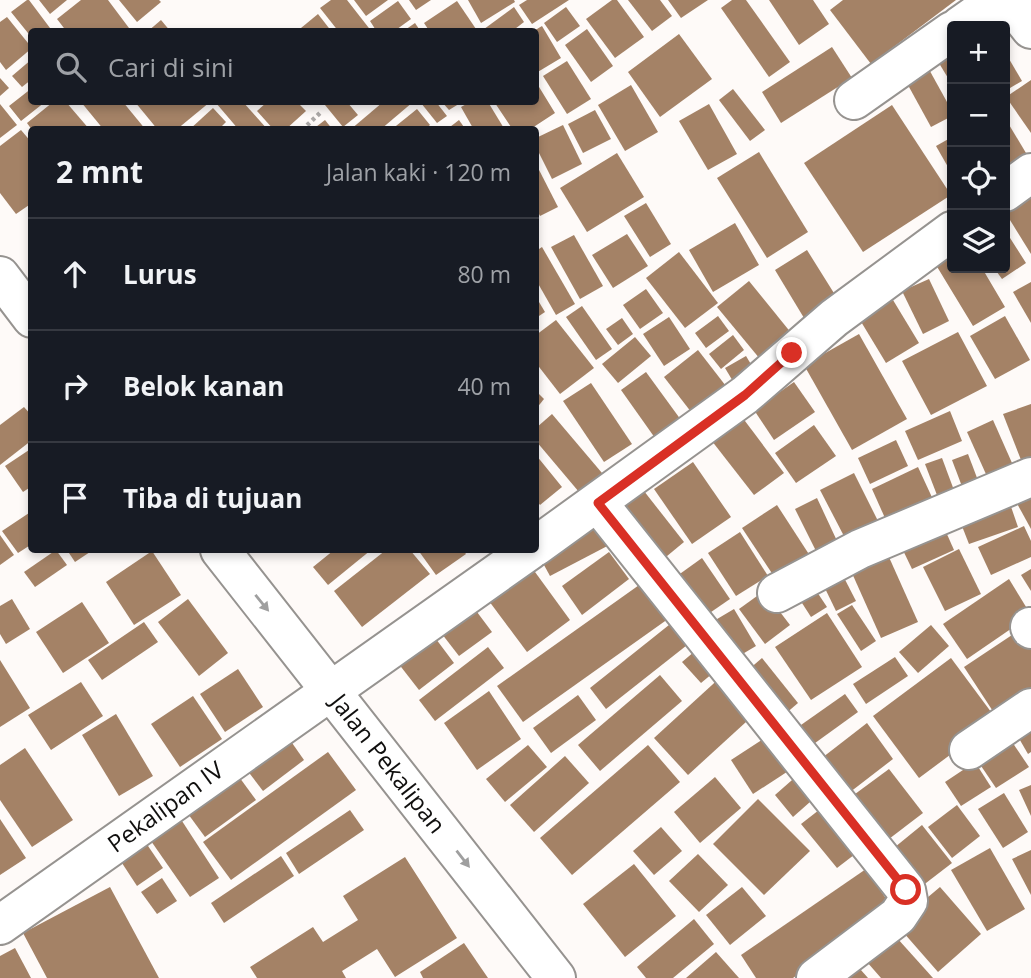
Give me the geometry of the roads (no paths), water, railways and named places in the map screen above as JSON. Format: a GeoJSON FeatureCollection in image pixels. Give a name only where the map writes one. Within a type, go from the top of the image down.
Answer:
{"type":"FeatureCollection","features":[{"type":"Feature","properties":{"kind":"street"},"geometry":{"type":"LineString","coordinates":[[967,21],[997,0]]}},
{"type":"Feature","properties":{"kind":"street"},"geometry":{"type":"LineString","coordinates":[[1008,0],[1031,29]]}},
{"type":"Feature","properties":{"kind":"street"},"geometry":{"type":"LineString","coordinates":[[854,100],[947,35]]}},
{"type":"Feature","properties":{"kind":"street"},"geometry":{"type":"LineString","coordinates":[[1010,188],[1031,173]]}},
{"type":"Feature","properties":{"kind":"street"},"geometry":{"type":"LineString","coordinates":[[539,544],[745,395],[834,317],[947,235]]}},
{"type":"Feature","properties":{"kind":"street"},"geometry":{"type":"LineString","coordinates":[[1,278],[28,313]]}},
{"type":"Feature","properties":{"kind":"street"},"geometry":{"type":"LineString","coordinates":[[777,593],[860,549],[1031,477]]}},
{"type":"Feature","properties":{"kind":"street"},"geometry":{"type":"LineString","coordinates":[[598,503],[906,890],[908,901],[898,916],[816,978]]}},
{"type":"Feature","properties":{"kind":"street","name":"Jalan Pekalipan"},"geometry":{"type":"LineString","coordinates":[[222,553],[556,978]]}},
{"type":"Feature","properties":{"kind":"street","name":"Pekalipan IV"},"geometry":{"type":"LineString","coordinates":[[0,925],[331,688],[526,553]]}},
{"type":"Feature","properties":{"kind":"street"},"geometry":{"type":"LineString","coordinates":[[969,750],[1031,708]]}}]}
